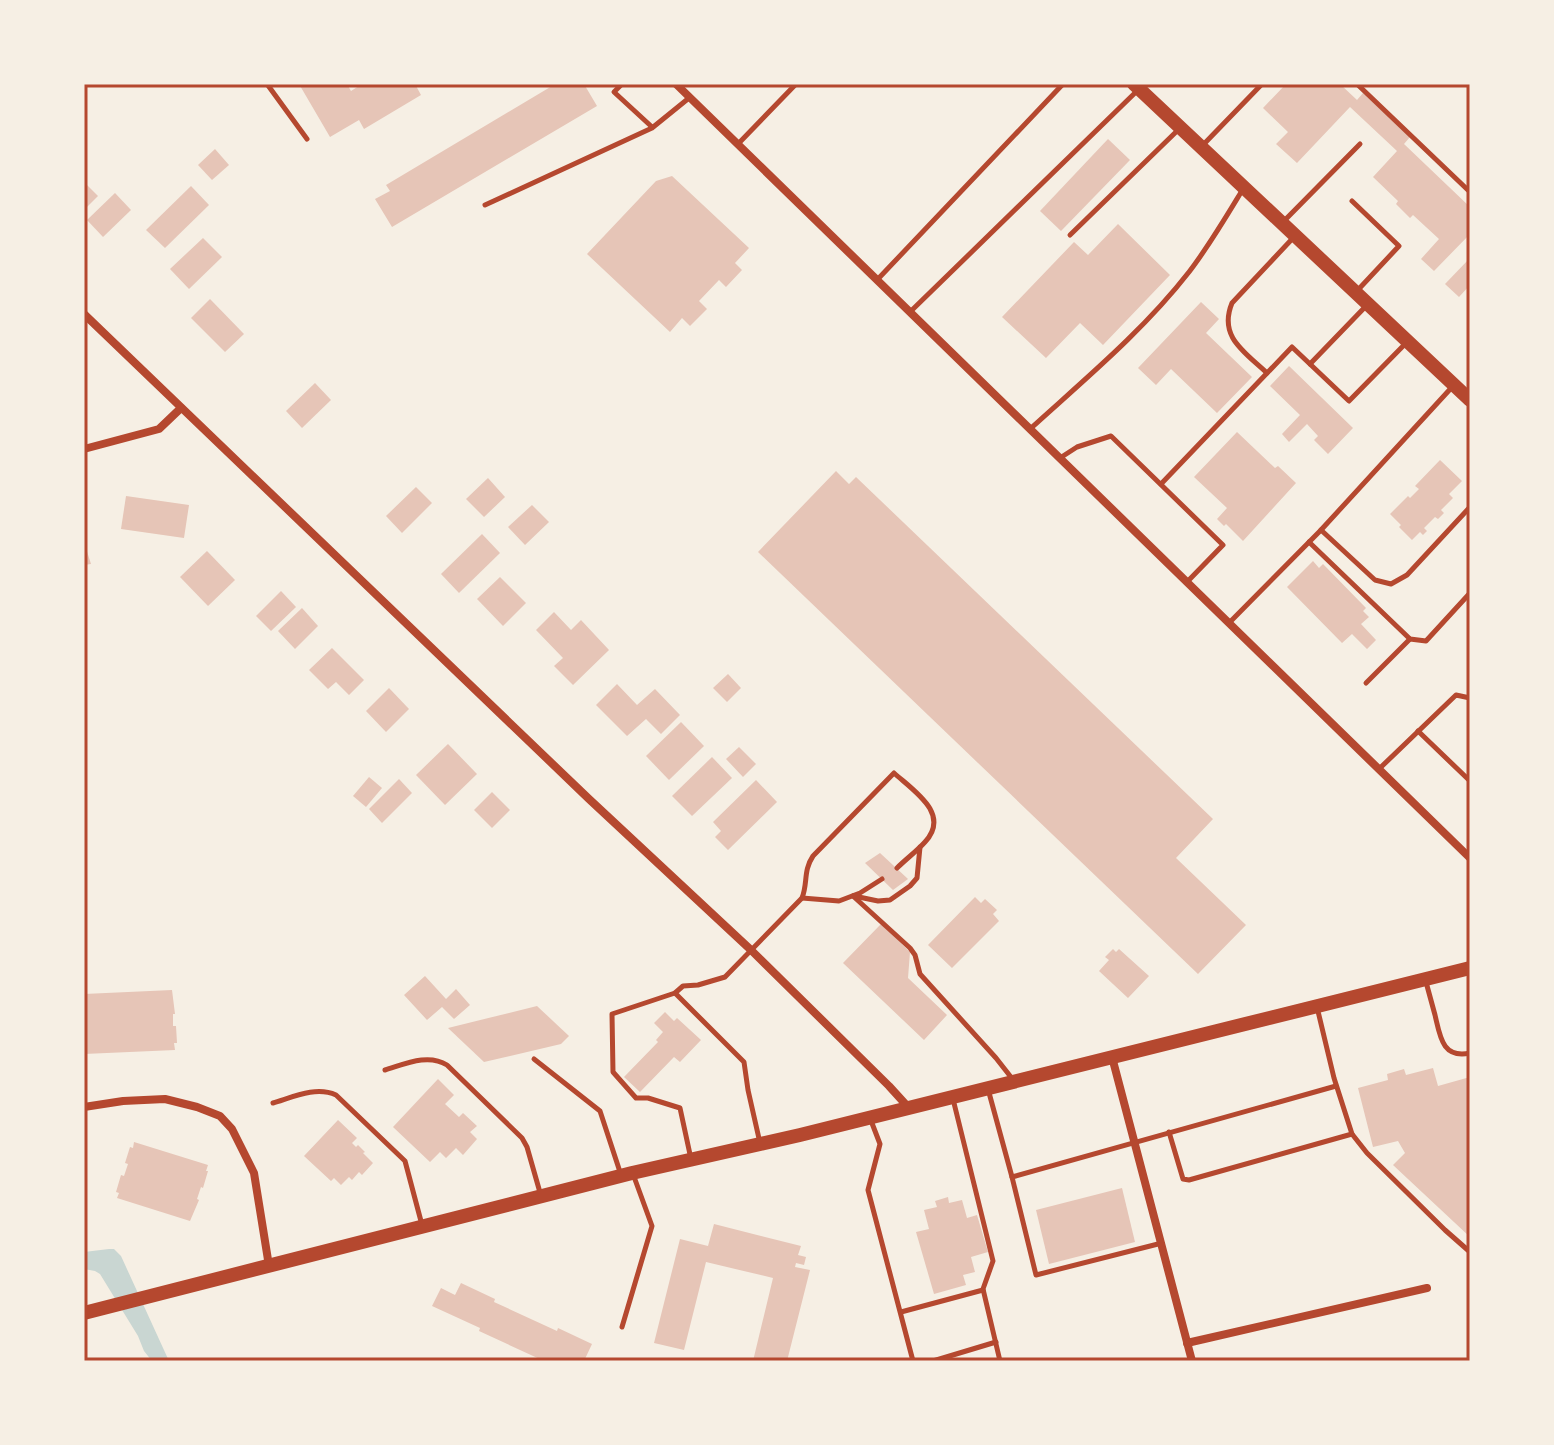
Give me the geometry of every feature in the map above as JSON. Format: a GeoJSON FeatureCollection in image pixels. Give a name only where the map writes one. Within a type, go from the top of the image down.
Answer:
{"type":"FeatureCollection","features":[{"type":"Feature","properties":{"kind":"main road"},"geometry":{"type":"LineString","coordinates":[[1137,86],[1470,400]]}},
{"type":"Feature","properties":{"kind":"main road"},"geometry":{"type":"LineString","coordinates":[[84,1313],[627,1175],[1470,968]]}},
{"type":"Feature","properties":{"kind":"street"},"geometry":{"type":"LineString","coordinates":[[676,84],[1470,858]]}},
{"type":"Feature","properties":{"kind":"street"},"geometry":{"type":"LineString","coordinates":[[84,314],[589,799],[751,950],[909,1108]]}},
{"type":"Feature","properties":{"kind":"street"},"geometry":{"type":"LineString","coordinates":[[84,449],[159,429],[181,408]]}},
{"type":"Feature","properties":{"kind":"street"},"geometry":{"type":"LineString","coordinates":[[1112,1057],[1192,1361]]}},
{"type":"Feature","properties":{"kind":"street"},"geometry":{"type":"LineString","coordinates":[[84,1107],[165,1099],[220,1116],[232,1129],[254,1173],[269,1266]]}},
{"type":"Feature","properties":{"kind":"street"},"geometry":{"type":"LineString","coordinates":[[1187,1343],[1427,1288]]}},
{"type":"Feature","properties":{"kind":"lane"},"geometry":{"type":"LineString","coordinates":[[267,84],[307,139]]}},
{"type":"Feature","properties":{"kind":"lane"},"geometry":{"type":"LineString","coordinates":[[622,84],[614,92],[652,128]]}},
{"type":"Feature","properties":{"kind":"lane"},"geometry":{"type":"LineString","coordinates":[[738,144],[796,84]]}},
{"type":"Feature","properties":{"kind":"lane"},"geometry":{"type":"LineString","coordinates":[[877,280],[1063,84]]}},
{"type":"Feature","properties":{"kind":"lane"},"geometry":{"type":"LineString","coordinates":[[1202,147],[1262,84]]}},
{"type":"Feature","properties":{"kind":"lane"},"geometry":{"type":"LineString","coordinates":[[1357,84],[1470,192]]}},
{"type":"Feature","properties":{"kind":"lane"},"geometry":{"type":"LineString","coordinates":[[910,312],[1137,86]]}},
{"type":"Feature","properties":{"kind":"lane"},"geometry":{"type":"LineString","coordinates":[[485,205],[652,128],[689,97]]}},
{"type":"Feature","properties":{"kind":"lane"},"geometry":{"type":"LineString","coordinates":[[1070,235],[1181,127]]}},
{"type":"Feature","properties":{"kind":"lane"},"geometry":{"type":"LineString","coordinates":[[1282,223],[1360,144]]}},
{"type":"Feature","properties":{"kind":"lane"},"geometry":{"type":"LineString","coordinates":[[1030,429],[1150,316],[1188,273],[1244,187]]}},
{"type":"Feature","properties":{"kind":"lane"},"geometry":{"type":"LineString","coordinates":[[1352,201],[1399,246],[1356,293]]}},
{"type":"Feature","properties":{"kind":"lane"},"geometry":{"type":"LineString","coordinates":[[1267,373],[1233,341],[1228,330],[1228,313],[1232,303],[1296,236]]}},
{"type":"Feature","properties":{"kind":"lane"},"geometry":{"type":"LineString","coordinates":[[1310,364],[1368,304]]}},
{"type":"Feature","properties":{"kind":"lane"},"geometry":{"type":"LineString","coordinates":[[1161,484],[1292,347],[1349,401],[1407,342]]}},
{"type":"Feature","properties":{"kind":"lane"},"geometry":{"type":"LineString","coordinates":[[1229,623],[1321,530],[1453,385]]}},
{"type":"Feature","properties":{"kind":"lane"},"geometry":{"type":"LineString","coordinates":[[1060,458],[1077,447],[1111,436],[1161,484],[1223,545],[1187,582]]}},
{"type":"Feature","properties":{"kind":"lane"},"geometry":{"type":"LineString","coordinates":[[1321,530],[1375,580],[1391,584],[1407,575],[1470,507]]}},
{"type":"Feature","properties":{"kind":"lane"},"geometry":{"type":"LineString","coordinates":[[1309,542],[1410,639],[1426,641],[1470,593]]}},
{"type":"Feature","properties":{"kind":"lane"},"geometry":{"type":"LineString","coordinates":[[1366,683],[1410,639]]}},
{"type":"Feature","properties":{"kind":"lane"},"geometry":{"type":"LineString","coordinates":[[1379,769],[1456,695],[1470,698]]}},
{"type":"Feature","properties":{"kind":"lane"},"geometry":{"type":"LineString","coordinates":[[1418,731],[1470,781]]}},
{"type":"Feature","properties":{"kind":"lane"},"geometry":{"type":"LineString","coordinates":[[692,1160],[680,1108],[648,1098],[636,1098],[613,1072],[612,1014],[675,993],[683,986],[725,977],[802,898],[805,871],[813,856],[894,773],[929,806],[935,817],[927,841],[897,868]]}},
{"type":"Feature","properties":{"kind":"lane"},"geometry":{"type":"LineString","coordinates":[[853,896],[890,900],[910,886],[917,878],[920,846]]}},
{"type":"Feature","properties":{"kind":"lane"},"geometry":{"type":"LineString","coordinates":[[802,898],[839,901],[882,879]]}},
{"type":"Feature","properties":{"kind":"lane"},"geometry":{"type":"LineString","coordinates":[[853,896],[910,948],[920,974],[1015,1081]]}},
{"type":"Feature","properties":{"kind":"lane"},"geometry":{"type":"LineString","coordinates":[[1426,979],[1442,1043],[1452,1052],[1470,1053]]}},
{"type":"Feature","properties":{"kind":"lane"},"geometry":{"type":"LineString","coordinates":[[675,993],[744,1062],[760,1144]]}},
{"type":"Feature","properties":{"kind":"lane"},"geometry":{"type":"LineString","coordinates":[[1317,1006],[1336,1086],[1352,1134],[1367,1153],[1470,1252]]}},
{"type":"Feature","properties":{"kind":"lane"},"geometry":{"type":"LineString","coordinates":[[385,1070],[427,1059],[447,1065],[522,1138],[541,1197]]}},
{"type":"Feature","properties":{"kind":"lane"},"geometry":{"type":"LineString","coordinates":[[534,1059],[600,1111],[652,1226],[622,1327]]}},
{"type":"Feature","properties":{"kind":"lane"},"geometry":{"type":"LineString","coordinates":[[1012,1177],[1336,1086]]}},
{"type":"Feature","properties":{"kind":"lane"},"geometry":{"type":"LineString","coordinates":[[988,1088],[1036,1275],[1162,1243]]}},
{"type":"Feature","properties":{"kind":"lane"},"geometry":{"type":"LineString","coordinates":[[273,1103],[318,1091],[336,1095],[405,1161],[423,1228]]}},
{"type":"Feature","properties":{"kind":"lane"},"geometry":{"type":"LineString","coordinates":[[953,1097],[993,1261],[983,1290],[1000,1361]]}},
{"type":"Feature","properties":{"kind":"lane"},"geometry":{"type":"LineString","coordinates":[[869,1117],[880,1144],[868,1190],[913,1361]]}},
{"type":"Feature","properties":{"kind":"lane"},"geometry":{"type":"LineString","coordinates":[[1169,1132],[1180,1173],[1183,1179],[1189,1180],[1352,1134]]}},
{"type":"Feature","properties":{"kind":"lane"},"geometry":{"type":"LineString","coordinates":[[901,1312],[983,1290]]}},
{"type":"Feature","properties":{"kind":"lane"},"geometry":{"type":"LineString","coordinates":[[933,1361],[996,1342]]}},
{"type":"Feature","properties":{"kind":"shaded area"},"geometry":{"type":"Polygon","coordinates":[[[114,1249],[121,1256],[169,1361],[152,1361],[100,1274],[84,1269],[84,1252],[114,1249]]]}},
{"type":"Feature","properties":{"kind":"building"},"geometry":{"type":"Polygon","coordinates":[[[299,84],[347,84],[351,91],[362,84],[415,84],[421,95],[364,129],[359,120],[330,137],[299,84]]]}},
{"type":"Feature","properties":{"kind":"building"},"geometry":{"type":"Polygon","coordinates":[[[551,84],[584,84],[597,106],[392,227],[375,199],[390,191],[386,185],[551,84]]]}},
{"type":"Feature","properties":{"kind":"building"},"geometry":{"type":"Polygon","coordinates":[[[1286,84],[1340,84],[1357,100],[1363,93],[1410,137],[1404,144],[1470,207],[1470,234],[1434,271],[1421,259],[1439,239],[1413,215],[1410,218],[1396,204],[1398,201],[1373,177],[1397,151],[1350,107],[1297,163],[1276,144],[1288,132],[1263,108],[1286,84]]]}},
{"type":"Feature","properties":{"kind":"building"},"geometry":{"type":"Polygon","coordinates":[[[1108,139],[1130,160],[1061,231],[1040,211],[1108,139]]]}},
{"type":"Feature","properties":{"kind":"building"},"geometry":{"type":"Polygon","coordinates":[[[215,149],[229,165],[212,180],[198,165],[215,149]]]}},
{"type":"Feature","properties":{"kind":"building"},"geometry":{"type":"Polygon","coordinates":[[[672,176],[749,248],[735,263],[742,270],[726,287],[719,280],[699,301],[707,309],[690,326],[682,318],[670,332],[587,254],[656,181],[672,176]]]}},
{"type":"Feature","properties":{"kind":"building"},"geometry":{"type":"Polygon","coordinates":[[[84,182],[98,196],[84,210],[84,182]]]}},
{"type":"Feature","properties":{"kind":"building"},"geometry":{"type":"Polygon","coordinates":[[[191,186],[209,205],[165,248],[146,230],[191,186]]]}},
{"type":"Feature","properties":{"kind":"building"},"geometry":{"type":"Polygon","coordinates":[[[115,193],[131,210],[103,237],[87,220],[115,193]]]}},
{"type":"Feature","properties":{"kind":"building"},"geometry":{"type":"Polygon","coordinates":[[[1118,224],[1170,275],[1103,345],[1080,323],[1046,358],[1002,317],[1074,242],[1088,255],[1118,224]]]}},
{"type":"Feature","properties":{"kind":"building"},"geometry":{"type":"Polygon","coordinates":[[[203,238],[222,257],[189,289],[170,269],[203,238]]]}},
{"type":"Feature","properties":{"kind":"building"},"geometry":{"type":"Polygon","coordinates":[[[1470,258],[1470,285],[1459,297],[1445,284],[1470,258]]]}},
{"type":"Feature","properties":{"kind":"building"},"geometry":{"type":"Polygon","coordinates":[[[210,299],[244,334],[225,352],[191,318],[210,299]]]}},
{"type":"Feature","properties":{"kind":"building"},"geometry":{"type":"Polygon","coordinates":[[[1201,302],[1219,319],[1206,333],[1252,377],[1217,413],[1171,369],[1156,385],[1138,368],[1201,302]]]}},
{"type":"Feature","properties":{"kind":"building"},"geometry":{"type":"Polygon","coordinates":[[[1289,366],[1353,428],[1328,454],[1314,440],[1318,436],[1307,424],[1289,442],[1282,434],[1300,415],[1270,386],[1289,366]]]}},
{"type":"Feature","properties":{"kind":"building"},"geometry":{"type":"Polygon","coordinates":[[[315,383],[331,400],[302,428],[286,411],[315,383]]]}},
{"type":"Feature","properties":{"kind":"building"},"geometry":{"type":"Polygon","coordinates":[[[1237,432],[1296,483],[1243,541],[1217,519],[1227,508],[1194,477],[1237,432]]]}},
{"type":"Feature","properties":{"kind":"building"},"geometry":{"type":"Polygon","coordinates":[[[1440,460],[1462,481],[1449,494],[1453,498],[1441,510],[1444,513],[1424,528],[1427,531],[1423,535],[1420,532],[1412,540],[1390,514],[1419,489],[1415,486],[1440,460]]]}},
{"type":"Feature","properties":{"kind":"building"},"geometry":{"type":"Polygon","coordinates":[[[836,471],[849,484],[856,477],[1213,819],[1176,858],[1246,925],[1198,974],[758,552],[836,471]]]}},
{"type":"Feature","properties":{"kind":"building"},"geometry":{"type":"Polygon","coordinates":[[[488,478],[505,497],[484,517],[466,499],[488,478]]]}},
{"type":"Feature","properties":{"kind":"building"},"geometry":{"type":"Polygon","coordinates":[[[416,487],[432,503],[402,533],[386,516],[416,487]]]}},
{"type":"Feature","properties":{"kind":"building"},"geometry":{"type":"Polygon","coordinates":[[[126,496],[189,505],[184,538],[121,529],[126,496]]]}},
{"type":"Feature","properties":{"kind":"building"},"geometry":{"type":"Polygon","coordinates":[[[532,505],[549,522],[525,545],[508,527],[532,505]]]}},
{"type":"Feature","properties":{"kind":"building"},"geometry":{"type":"Polygon","coordinates":[[[482,534],[500,553],[459,593],[441,574],[482,534]]]}},
{"type":"Feature","properties":{"kind":"building"},"geometry":{"type":"Polygon","coordinates":[[[84,542],[91,564],[84,565],[84,542]]]}},
{"type":"Feature","properties":{"kind":"building"},"geometry":{"type":"Polygon","coordinates":[[[207,551],[235,580],[208,606],[180,577],[207,551]]]}},
{"type":"Feature","properties":{"kind":"building"},"geometry":{"type":"Polygon","coordinates":[[[1313,561],[1319,568],[1323,564],[1366,608],[1363,611],[1369,617],[1361,624],[1376,640],[1367,649],[1352,634],[1342,643],[1287,587],[1313,561]]]}},
{"type":"Feature","properties":{"kind":"building"},"geometry":{"type":"Polygon","coordinates":[[[500,577],[526,603],[503,626],[477,599],[500,577]]]}},
{"type":"Feature","properties":{"kind":"building"},"geometry":{"type":"Polygon","coordinates":[[[281,591],[296,607],[271,631],[256,616],[281,591]]]}},
{"type":"Feature","properties":{"kind":"building"},"geometry":{"type":"Polygon","coordinates":[[[302,608],[318,626],[295,649],[278,631],[302,608]]]}},
{"type":"Feature","properties":{"kind":"building"},"geometry":{"type":"Polygon","coordinates":[[[554,612],[571,630],[581,620],[609,650],[573,685],[554,666],[563,658],[536,630],[554,612]]]}},
{"type":"Feature","properties":{"kind":"building"},"geometry":{"type":"Polygon","coordinates":[[[332,648],[364,680],[349,695],[336,682],[328,689],[309,670],[332,648]]]}},
{"type":"Feature","properties":{"kind":"building"},"geometry":{"type":"Polygon","coordinates":[[[728,674],[741,688],[727,702],[713,688],[728,674]]]}},
{"type":"Feature","properties":{"kind":"building"},"geometry":{"type":"Polygon","coordinates":[[[617,684],[637,705],[655,689],[680,715],[661,734],[646,719],[627,736],[596,705],[617,684]]]}},
{"type":"Feature","properties":{"kind":"building"},"geometry":{"type":"Polygon","coordinates":[[[389,688],[409,709],[386,732],[366,711],[389,688]]]}},
{"type":"Feature","properties":{"kind":"building"},"geometry":{"type":"Polygon","coordinates":[[[681,722],[704,746],[669,780],[646,756],[681,722]]]}},
{"type":"Feature","properties":{"kind":"building"},"geometry":{"type":"Polygon","coordinates":[[[448,744],[477,774],[445,805],[416,775],[448,744]]]}},
{"type":"Feature","properties":{"kind":"building"},"geometry":{"type":"Polygon","coordinates":[[[739,747],[756,764],[743,777],[726,759],[739,747]]]}},
{"type":"Feature","properties":{"kind":"building"},"geometry":{"type":"Polygon","coordinates":[[[712,757],[732,778],[692,816],[672,796],[712,757]]]}},
{"type":"Feature","properties":{"kind":"building"},"geometry":{"type":"Polygon","coordinates":[[[369,777],[382,788],[366,807],[353,796],[369,777]]]}},
{"type":"Feature","properties":{"kind":"building"},"geometry":{"type":"Polygon","coordinates":[[[399,779],[412,793],[382,823],[369,809],[399,779]]]}},
{"type":"Feature","properties":{"kind":"building"},"geometry":{"type":"Polygon","coordinates":[[[756,780],[777,802],[728,850],[715,837],[721,831],[713,822],[756,780]]]}},
{"type":"Feature","properties":{"kind":"building"},"geometry":{"type":"Polygon","coordinates":[[[492,792],[510,810],[492,828],[474,810],[492,792]]]}},
{"type":"Feature","properties":{"kind":"building"},"geometry":{"type":"Polygon","coordinates":[[[880,853],[908,879],[893,890],[865,863],[880,853]]]}},
{"type":"Feature","properties":{"kind":"building"},"geometry":{"type":"Polygon","coordinates":[[[975,897],[981,903],[985,899],[997,910],[993,914],[999,921],[952,968],[928,945],[975,897]]]}},
{"type":"Feature","properties":{"kind":"building"},"geometry":{"type":"Polygon","coordinates":[[[881,924],[910,952],[908,978],[947,1015],[924,1040],[843,963],[881,924]]]}},
{"type":"Feature","properties":{"kind":"building"},"geometry":{"type":"Polygon","coordinates":[[[1113,949],[1116,952],[1119,949],[1149,976],[1128,998],[1099,971],[1109,960],[1105,957],[1113,949]]]}},
{"type":"Feature","properties":{"kind":"building"},"geometry":{"type":"Polygon","coordinates":[[[425,976],[446,999],[456,989],[470,1005],[454,1019],[442,1007],[427,1020],[404,995],[425,976]]]}},
{"type":"Feature","properties":{"kind":"building"},"geometry":{"type":"Polygon","coordinates":[[[172,990],[175,1050],[84,1054],[84,994],[172,990]]]}},
{"type":"Feature","properties":{"kind":"building"},"geometry":{"type":"Polygon","coordinates":[[[537,1006],[569,1036],[561,1044],[484,1062],[448,1028],[537,1006]]]}},
{"type":"Feature","properties":{"kind":"building"},"geometry":{"type":"Polygon","coordinates":[[[665,1012],[674,1021],[677,1018],[701,1040],[680,1062],[674,1057],[640,1092],[624,1077],[658,1042],[656,1040],[663,1032],[654,1023],[665,1012]]]}},
{"type":"Feature","properties":{"kind":"building"},"geometry":{"type":"Polygon","coordinates":[[[1433,1068],[1438,1086],[1470,1077],[1470,1237],[1393,1165],[1405,1153],[1398,1141],[1373,1147],[1358,1088],[1388,1080],[1387,1074],[1404,1069],[1406,1075],[1433,1068]]]}},
{"type":"Feature","properties":{"kind":"building"},"geometry":{"type":"Polygon","coordinates":[[[438,1079],[454,1095],[445,1104],[459,1117],[463,1113],[477,1126],[470,1132],[477,1139],[463,1155],[456,1148],[446,1158],[440,1152],[430,1162],[393,1127],[438,1079]]]}},
{"type":"Feature","properties":{"kind":"building"},"geometry":{"type":"Polygon","coordinates":[[[338,1120],[357,1138],[352,1143],[356,1147],[358,1145],[373,1163],[362,1175],[359,1172],[341,1185],[334,1178],[331,1181],[304,1156],[338,1120]]]}},
{"type":"Feature","properties":{"kind":"building"},"geometry":{"type":"Polygon","coordinates":[[[134,1142],[208,1165],[190,1221],[117,1198],[121,1175],[124,1176],[128,1164],[125,1163],[134,1142]]]}},
{"type":"Feature","properties":{"kind":"building"},"geometry":{"type":"Polygon","coordinates":[[[1122,1188],[1135,1242],[1049,1264],[1036,1210],[1122,1188]]]}},
{"type":"Feature","properties":{"kind":"building"},"geometry":{"type":"Polygon","coordinates":[[[948,1197],[949,1203],[962,1200],[967,1218],[977,1215],[988,1252],[971,1257],[975,1272],[963,1275],[966,1285],[934,1294],[916,1232],[929,1229],[924,1210],[937,1207],[935,1201],[948,1197]]]}},
{"type":"Feature","properties":{"kind":"building"},"geometry":{"type":"Polygon","coordinates":[[[714,1224],[801,1246],[798,1255],[806,1257],[804,1265],[796,1263],[795,1267],[810,1270],[787,1361],[753,1361],[773,1278],[706,1262],[684,1350],[654,1343],[680,1239],[708,1246],[714,1224]]]}},
{"type":"Feature","properties":{"kind":"building"},"geometry":{"type":"Polygon","coordinates":[[[461,1283],[495,1299],[494,1302],[592,1344],[584,1361],[551,1361],[545,1358],[544,1361],[432,1306],[441,1288],[455,1295],[461,1283]]]}}]}
